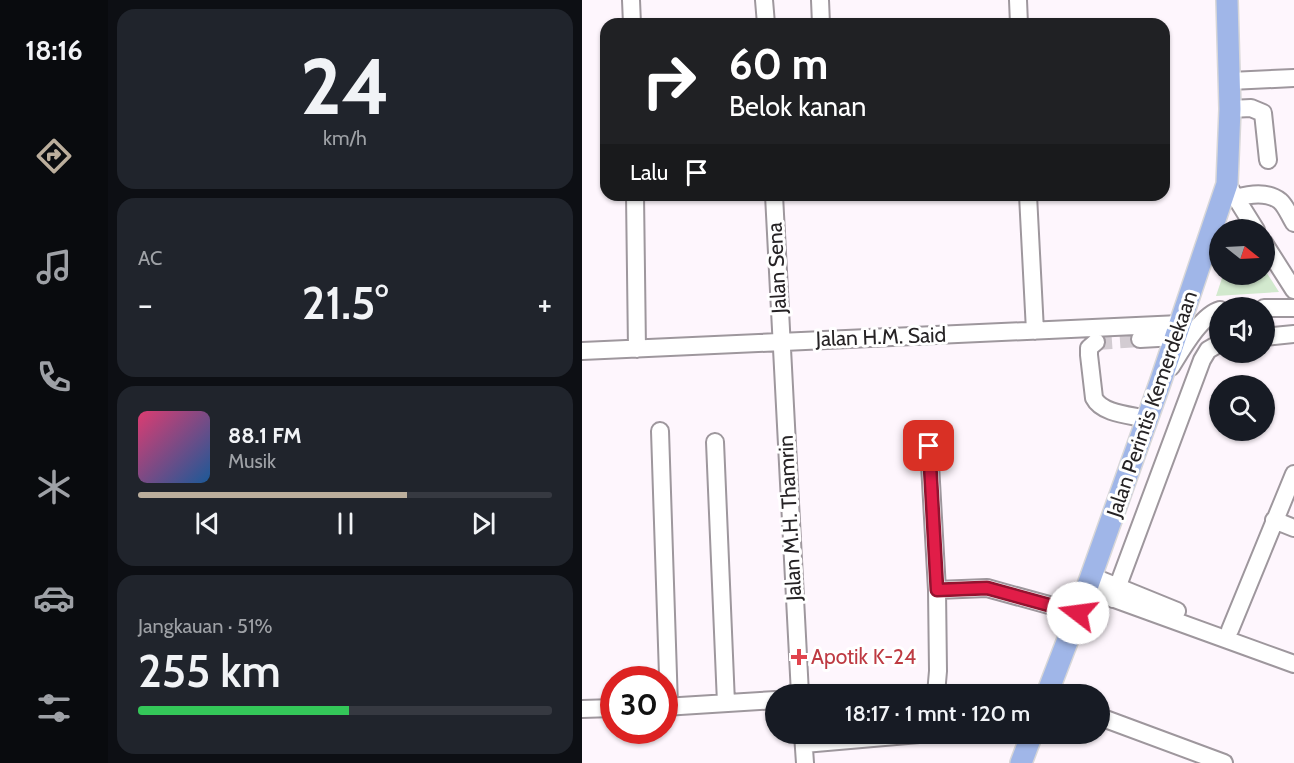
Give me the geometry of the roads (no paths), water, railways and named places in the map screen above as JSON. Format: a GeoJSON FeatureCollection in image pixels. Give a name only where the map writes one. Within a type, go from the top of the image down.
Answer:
{"type":"FeatureCollection","features":[{"type":"Feature","properties":{"kind":"main road","name":"Jalan Perintis Kemerdekaan"},"geometry":{"type":"LineString","coordinates":[[1051,684],[1148,419],[1178,330],[1231,191],[1227,0]]}},
{"type":"Feature","properties":{"kind":"main road"},"geometry":{"type":"LineString","coordinates":[[1021,763],[1028,744]]}},
{"type":"Feature","properties":{"kind":"street"},"geometry":{"type":"LineString","coordinates":[[631,0],[632,18]]}},
{"type":"Feature","properties":{"kind":"street"},"geometry":{"type":"LineString","coordinates":[[764,0],[766,18]]}},
{"type":"Feature","properties":{"kind":"street"},"geometry":{"type":"LineString","coordinates":[[820,0],[821,18]]}},
{"type":"Feature","properties":{"kind":"street"},"geometry":{"type":"LineString","coordinates":[[1018,0],[1019,18]]}},
{"type":"Feature","properties":{"kind":"street"},"geometry":{"type":"LineString","coordinates":[[1230,81],[1294,78]]}},
{"type":"Feature","properties":{"kind":"street"},"geometry":{"type":"LineString","coordinates":[[1230,109],[1251,108],[1263,113],[1268,160]]}},
{"type":"Feature","properties":{"kind":"street"},"geometry":{"type":"LineString","coordinates":[[1231,191],[1260,194],[1280,201],[1294,223]]}},
{"type":"Feature","properties":{"kind":"street"},"geometry":{"type":"LineString","coordinates":[[1231,191],[1249,219]]}},
{"type":"Feature","properties":{"kind":"street"},"geometry":{"type":"LineString","coordinates":[[635,201],[637,349]]}},
{"type":"Feature","properties":{"kind":"street","name":"Jalan Sena"},"geometry":{"type":"LineString","coordinates":[[774,201],[780,341]]}},
{"type":"Feature","properties":{"kind":"street"},"geometry":{"type":"LineString","coordinates":[[1028,201],[1035,331]]}},
{"type":"Feature","properties":{"kind":"street"},"geometry":{"type":"LineString","coordinates":[[1275,260],[1294,290]]}},
{"type":"Feature","properties":{"kind":"street"},"geometry":{"type":"LineString","coordinates":[[1275,308],[1294,308]]}},
{"type":"Feature","properties":{"kind":"street"},"geometry":{"type":"LineString","coordinates":[[1160,383],[1209,315]]}},
{"type":"Feature","properties":{"kind":"street"},"geometry":{"type":"LineString","coordinates":[[1140,339],[1178,330]]}},
{"type":"Feature","properties":{"kind":"street","name":"Jalan H.M. Said"},"geometry":{"type":"LineString","coordinates":[[582,351],[1035,331],[1178,330]]}},
{"type":"Feature","properties":{"kind":"street"},"geometry":{"type":"LineString","coordinates":[[1275,336],[1294,334]]}},
{"type":"Feature","properties":{"kind":"street","name":"Jalan M.H. Thamrin"},"geometry":{"type":"LineString","coordinates":[[780,341],[799,684]]}},
{"type":"Feature","properties":{"kind":"street"},"geometry":{"type":"LineString","coordinates":[[1096,342],[1089,348],[1096,404],[1104,409],[1148,419]]}},
{"type":"Feature","properties":{"kind":"street"},"geometry":{"type":"LineString","coordinates":[[1116,593],[1202,360],[1209,349]]}},
{"type":"Feature","properties":{"kind":"street"},"geometry":{"type":"LineString","coordinates":[[660,431],[666,666]]}},
{"type":"Feature","properties":{"kind":"street"},"geometry":{"type":"LineString","coordinates":[[715,442],[726,703]]}},
{"type":"Feature","properties":{"kind":"street"},"geometry":{"type":"LineString","coordinates":[[929,446],[937,590],[937,684]]}},
{"type":"Feature","properties":{"kind":"street"},"geometry":{"type":"LineString","coordinates":[[1230,630],[1294,474]]}},
{"type":"Feature","properties":{"kind":"street"},"geometry":{"type":"LineString","coordinates":[[1274,520],[1294,528]]}},
{"type":"Feature","properties":{"kind":"street"},"geometry":{"type":"LineString","coordinates":[[1089,583],[1294,664]]}},
{"type":"Feature","properties":{"kind":"street"},"geometry":{"type":"LineString","coordinates":[[937,590],[987,588],[1078,613]]}},
{"type":"Feature","properties":{"kind":"street"},"geometry":{"type":"LineString","coordinates":[[1116,593],[1176,610],[1294,652]]}},
{"type":"Feature","properties":{"kind":"street"},"geometry":{"type":"LineString","coordinates":[[678,705],[765,701]]}},
{"type":"Feature","properties":{"kind":"street"},"geometry":{"type":"LineString","coordinates":[[582,709],[600,708]]}},
{"type":"Feature","properties":{"kind":"street"},"geometry":{"type":"LineString","coordinates":[[1110,721],[1224,763]]}},
{"type":"Feature","properties":{"kind":"street"},"geometry":{"type":"LineString","coordinates":[[803,744],[805,763]]}},
{"type":"Feature","properties":{"kind":"tunnel"},"geometry":{"type":"LineString","coordinates":[[1096,342],[1140,339]]}},
{"type":"Feature","properties":{"kind":"place","name":"Apotik K-24"},"geometry":{"type":"Point","coordinates":[799,657]}}]}
